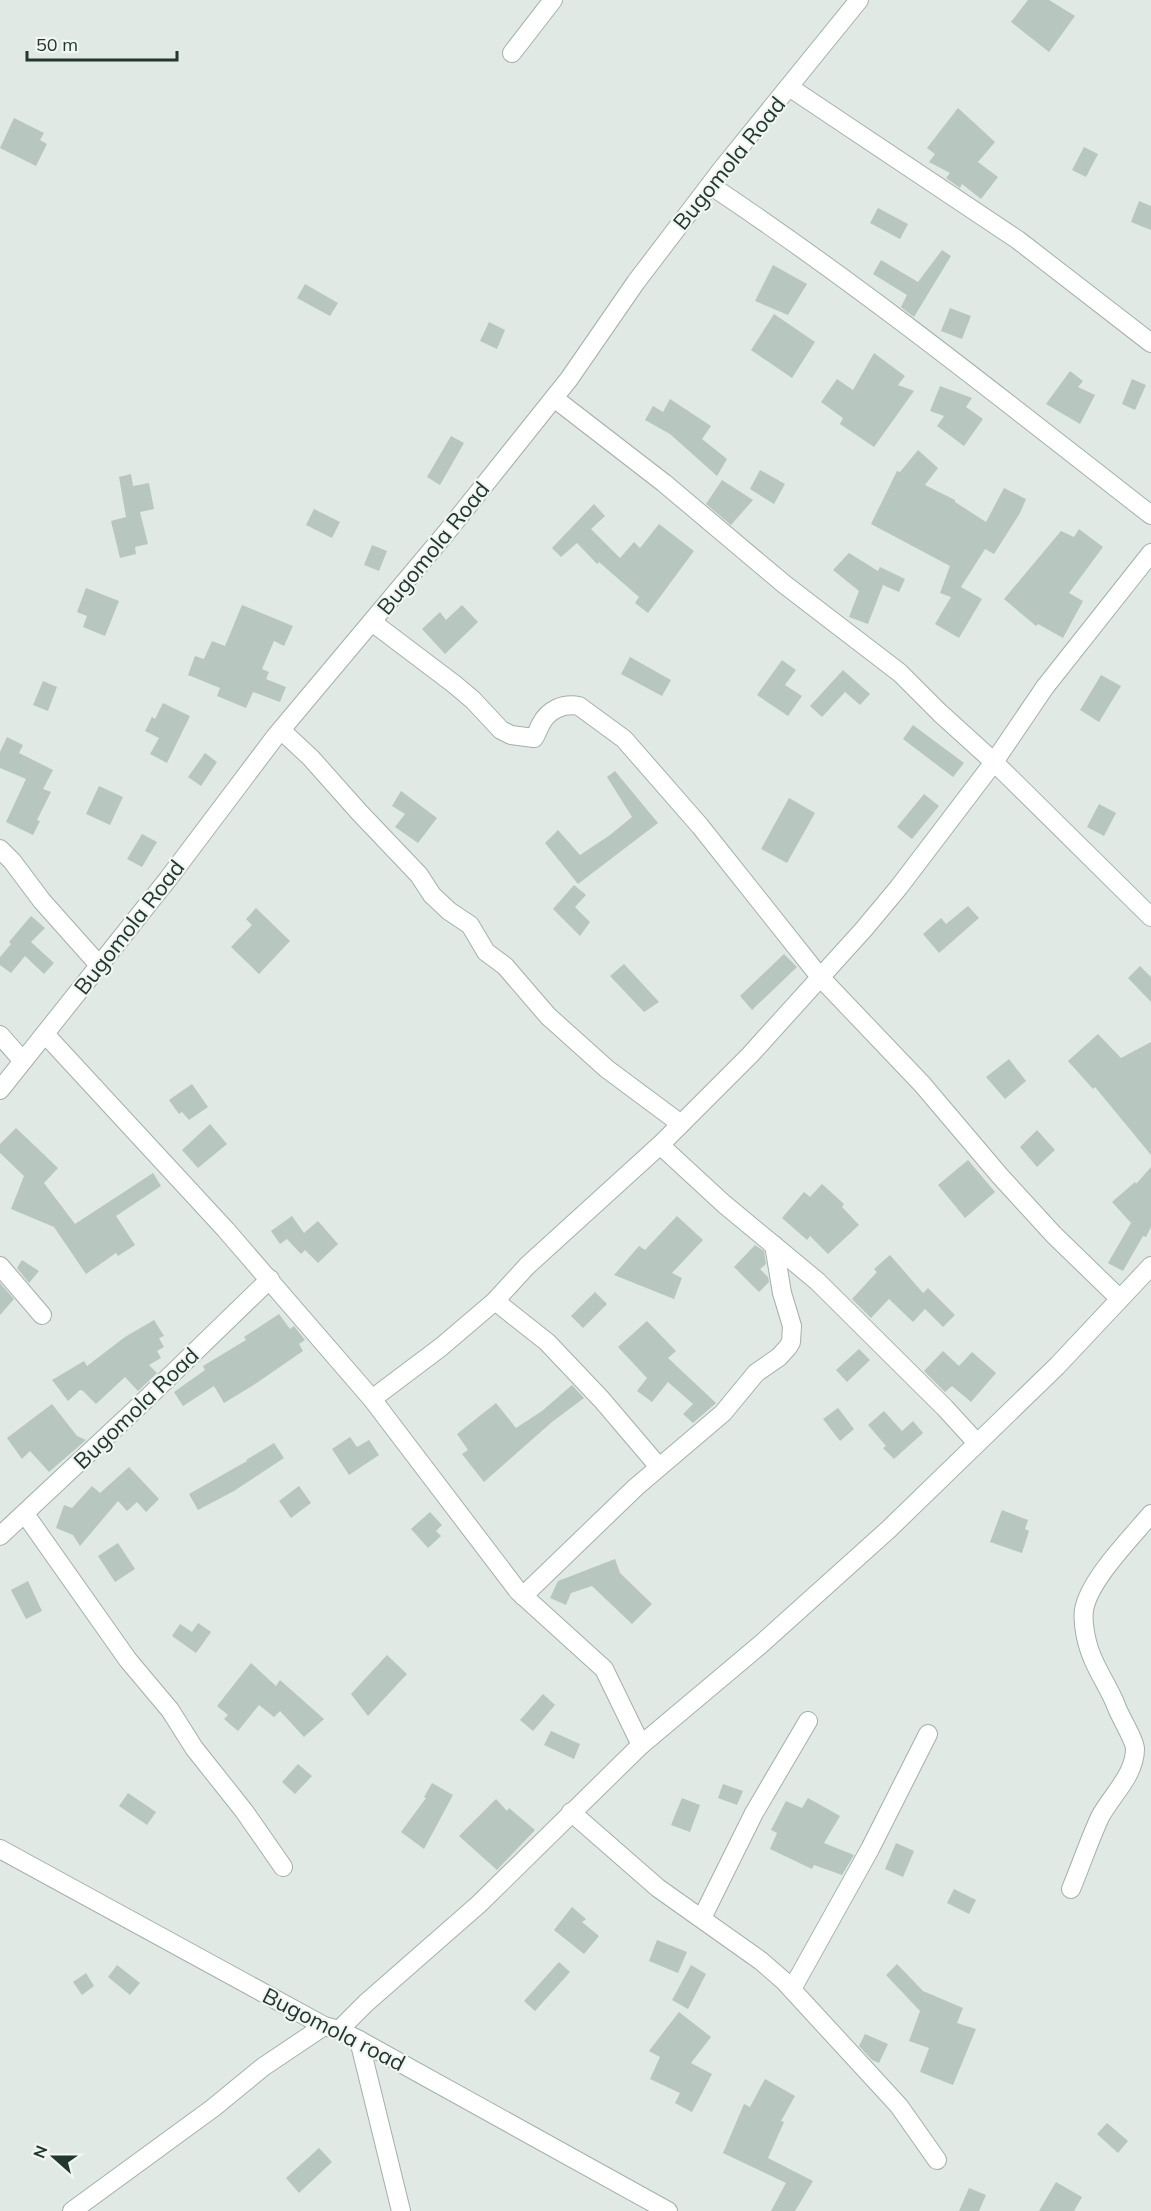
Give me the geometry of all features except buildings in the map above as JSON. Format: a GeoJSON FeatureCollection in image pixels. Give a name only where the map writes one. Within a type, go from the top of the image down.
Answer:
{"type":"FeatureCollection","features":[{"type":"Feature","properties":{"kind":"street"},"geometry":{"type":"LineString","coordinates":[[512,53],[553,0]]}},
{"type":"Feature","properties":{"kind":"street","name":"Bugomola Road"},"geometry":{"type":"LineString","coordinates":[[0,1090],[168,879],[281,730],[372,622],[569,379],[636,282],[710,185],[859,0]]}},
{"type":"Feature","properties":{"kind":"street"},"geometry":{"type":"LineString","coordinates":[[789,87],[1018,240],[1113,311],[1151,343]]}},
{"type":"Feature","properties":{"kind":"street"},"geometry":{"type":"LineString","coordinates":[[710,185],[859,288],[1151,515]]}},
{"type":"Feature","properties":{"kind":"street"},"geometry":{"type":"LineString","coordinates":[[554,398],[664,483],[784,584],[900,673],[1151,917]]}},
{"type":"Feature","properties":{"kind":"street"},"geometry":{"type":"LineString","coordinates":[[372,1399],[441,1347],[495,1301],[549,1245],[660,1145],[750,1055],[899,887],[994,762],[1045,687],[1151,553]]}},
{"type":"Feature","properties":{"kind":"street"},"geometry":{"type":"LineString","coordinates":[[372,622],[454,684],[505,732],[520,737],[534,738],[543,721],[556,708],[573,705],[579,706],[618,734],[700,826],[820,977],[922,1084],[1000,1176],[1054,1235],[1120,1299]]}},
{"type":"Feature","properties":{"kind":"street"},"geometry":{"type":"LineString","coordinates":[[281,730],[419,875],[432,895],[449,911],[470,925],[486,952],[506,966],[548,1017],[607,1070],[681,1124]]}},
{"type":"Feature","properties":{"kind":"street"},"geometry":{"type":"LineString","coordinates":[[0,849],[42,901],[99,965]]}},
{"type":"Feature","properties":{"kind":"street"},"geometry":{"type":"LineString","coordinates":[[45,1034],[270,1279],[372,1399],[496,1565],[523,1596],[604,1669],[641,1745]]}},
{"type":"Feature","properties":{"kind":"street"},"geometry":{"type":"LineString","coordinates":[[0,1035],[22,1060]]}},
{"type":"Feature","properties":{"kind":"street"},"geometry":{"type":"LineString","coordinates":[[660,1145],[724,1204],[817,1281],[945,1408],[976,1443]]}},
{"type":"Feature","properties":{"kind":"street"},"geometry":{"type":"LineString","coordinates":[[523,1596],[659,1467],[723,1413],[756,1373],[779,1357],[788,1347],[792,1326],[782,1293],[774,1245]]}},
{"type":"Feature","properties":{"kind":"street"},"geometry":{"type":"LineString","coordinates":[[0,1266],[42,1315]]}},
{"type":"Feature","properties":{"kind":"street"},"geometry":{"type":"LineString","coordinates":[[72,2211],[213,2108],[262,2067],[331,2028],[366,2002],[480,1904],[641,1745],[760,1645],[889,1529],[1057,1366],[1151,1266]]}},
{"type":"Feature","properties":{"kind":"street","name":"Bugomola Road"},"geometry":{"type":"LineString","coordinates":[[0,1536],[270,1279]]}},
{"type":"Feature","properties":{"kind":"street"},"geometry":{"type":"LineString","coordinates":[[495,1301],[547,1342],[602,1400],[659,1467]]}},
{"type":"Feature","properties":{"kind":"street"},"geometry":{"type":"LineString","coordinates":[[25,1514],[128,1660],[170,1710],[194,1748],[244,1811],[283,1867]]}},
{"type":"Feature","properties":{"kind":"street"},"geometry":{"type":"LineString","coordinates":[[1071,1889],[1101,1816],[1121,1785],[1134,1760],[1135,1752],[1135,1743],[1126,1730],[1112,1694],[1092,1658],[1085,1629],[1084,1611],[1098,1578],[1151,1514]]}},
{"type":"Feature","properties":{"kind":"street"},"geometry":{"type":"LineString","coordinates":[[702,1918],[754,1813],[808,1721]]}},
{"type":"Feature","properties":{"kind":"street"},"geometry":{"type":"LineString","coordinates":[[792,1989],[870,1849],[928,1734]]}},
{"type":"Feature","properties":{"kind":"street"},"geometry":{"type":"LineString","coordinates":[[571,1812],[658,1888],[761,1961],[792,1989],[899,2106],[937,2160]]}},
{"type":"Feature","properties":{"kind":"street","name":"Bugomola road"},"geometry":{"type":"LineString","coordinates":[[0,1849],[331,2028],[359,2040],[668,2211]]}},
{"type":"Feature","properties":{"kind":"street"},"geometry":{"type":"LineString","coordinates":[[359,2040],[401,2211]]}}]}
